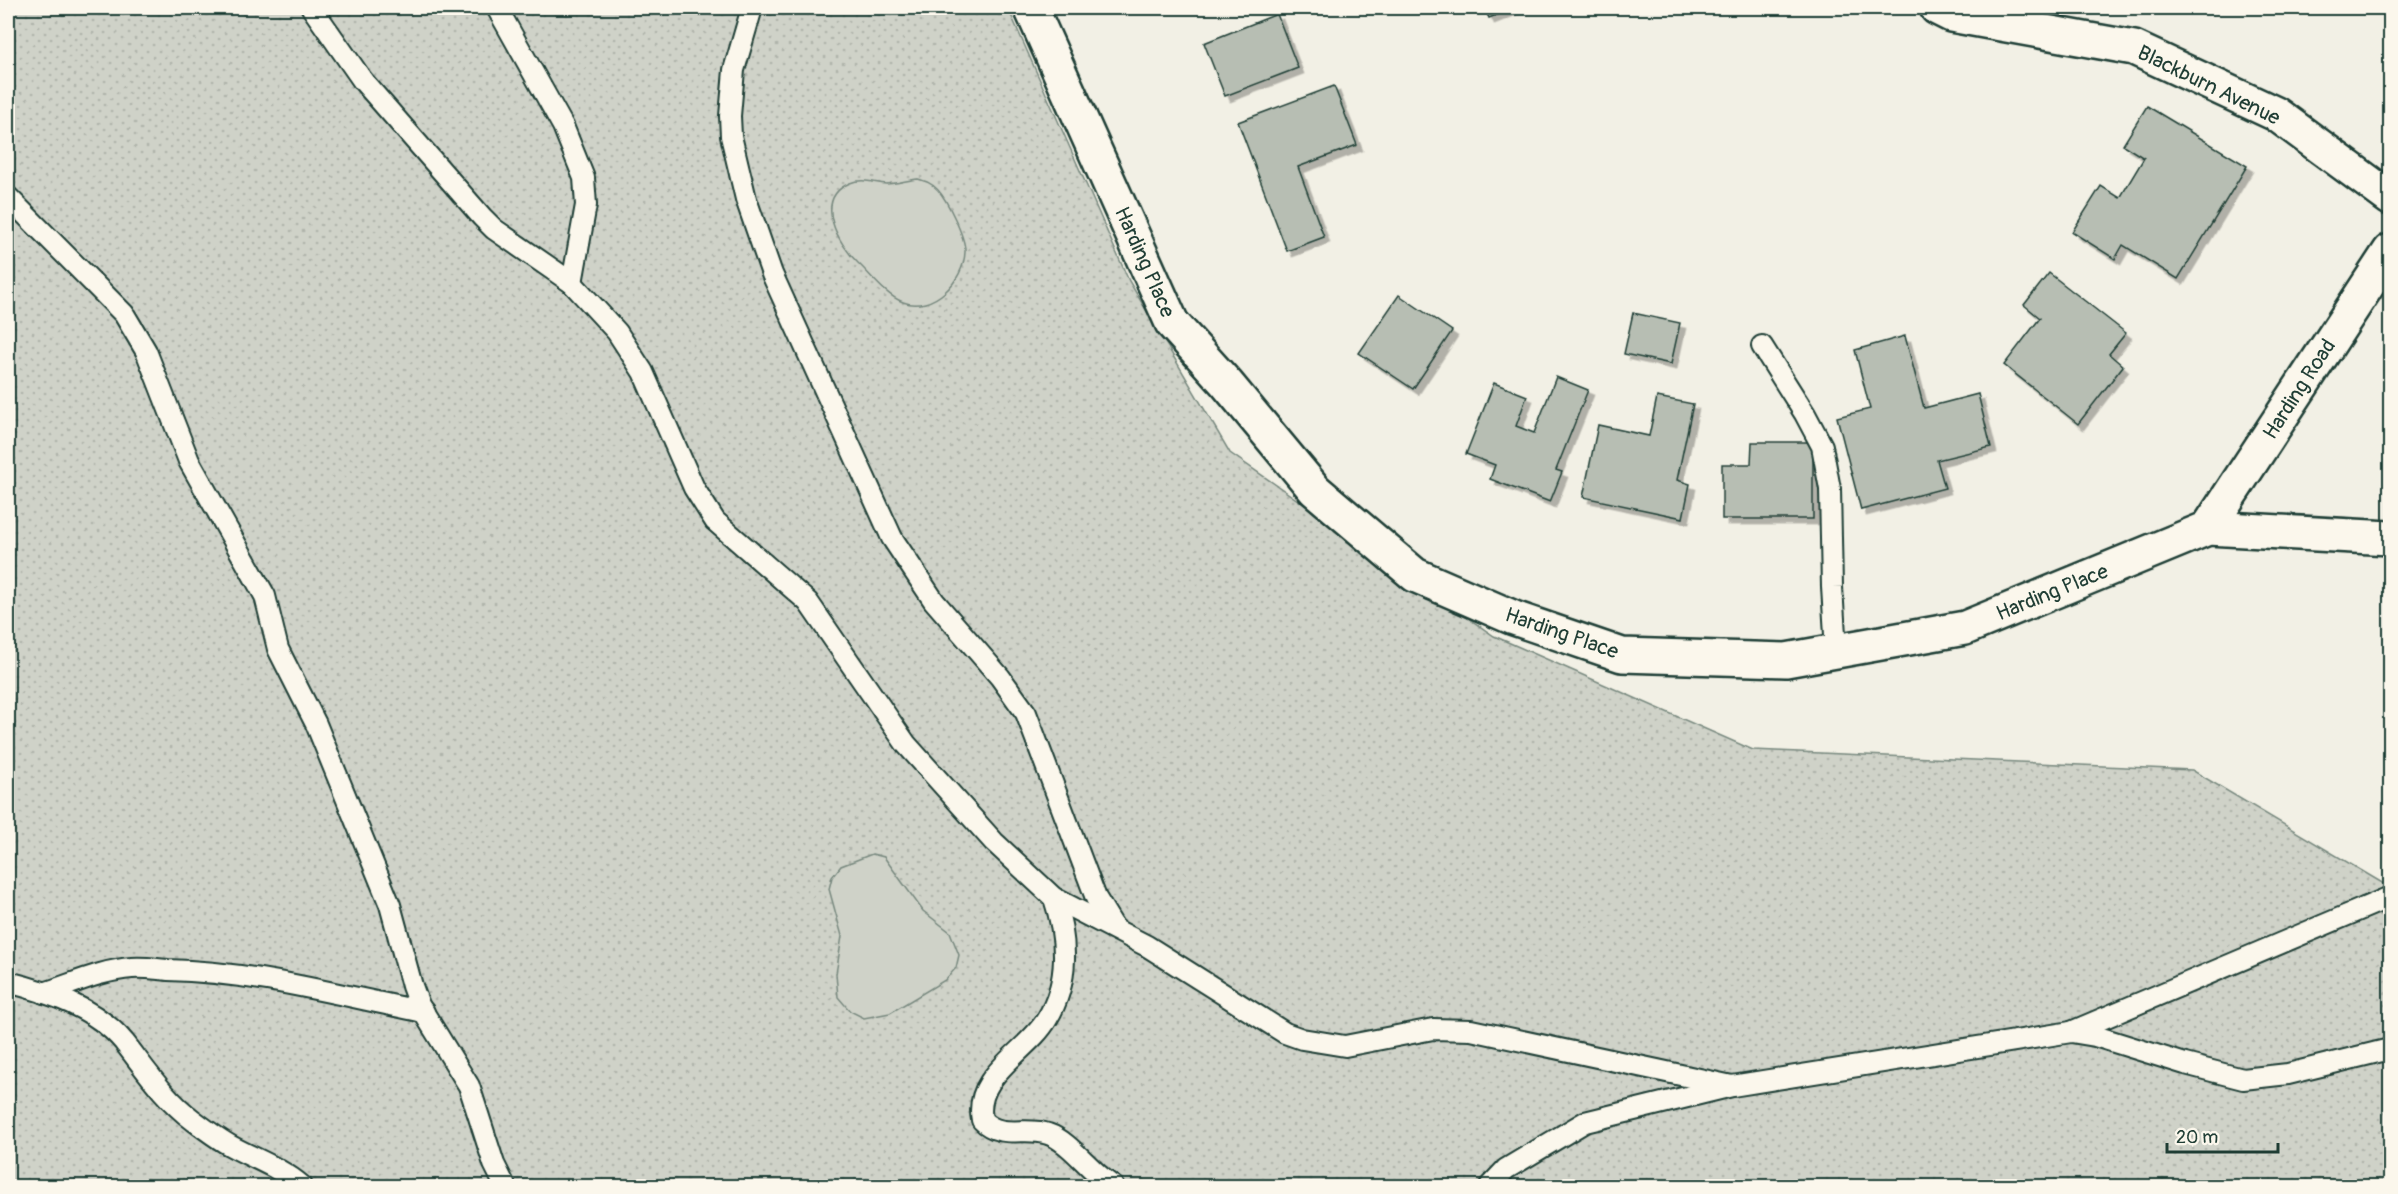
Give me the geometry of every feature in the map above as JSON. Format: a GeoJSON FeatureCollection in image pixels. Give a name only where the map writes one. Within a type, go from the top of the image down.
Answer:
{"type":"FeatureCollection","features":[{"type":"Feature","properties":{"kind":"main road","name":"Harding Place"},"geometry":{"type":"LineString","coordinates":[[1031,8],[1172,323],[1227,384],[1315,490],[1415,575],[1514,618],[1622,655],[1786,660],[1965,628],[2208,528],[2391,538]]}},
{"type":"Feature","properties":{"kind":"main road","name":"Blackburn Avenue"},"geometry":{"type":"LineString","coordinates":[[1937,8],[1951,15],[2134,48],[2276,114],[2391,198]]}},
{"type":"Feature","properties":{"kind":"main road","name":"Harding Road"},"geometry":{"type":"LineString","coordinates":[[2208,528],[2391,251]]}},
{"type":"Feature","properties":{"kind":"lane"},"geometry":{"type":"LineString","coordinates":[[312,8],[363,81],[482,218],[501,234],[572,283],[617,332],[636,358],[686,471],[715,521],[808,602],[906,744],[994,842],[1054,898],[1115,929],[1285,1033],[1317,1043],[1346,1046],[1432,1029],[1471,1030],[1732,1086]]}},
{"type":"Feature","properties":{"kind":"lane"},"geometry":{"type":"LineString","coordinates":[[497,8],[563,126],[584,178],[586,205],[572,283]]}},
{"type":"Feature","properties":{"kind":"lane"},"geometry":{"type":"LineString","coordinates":[[752,8],[734,70],[730,126],[746,199],[772,274],[892,538],[928,593],[1000,677],[1026,713],[1096,898],[1115,929]]}},
{"type":"Feature","properties":{"kind":"lane"},"geometry":{"type":"LineString","coordinates":[[8,197],[109,298],[137,334],[154,370],[189,461],[265,596],[278,649],[316,724],[390,905],[411,986],[469,1086],[494,1164],[505,1186]]}},
{"type":"Feature","properties":{"kind":"lane"},"geometry":{"type":"LineString","coordinates":[[1762,346],[1805,414],[1822,446],[1830,489],[1836,651]]}},
{"type":"Feature","properties":{"kind":"lane"},"geometry":{"type":"LineString","coordinates":[[1490,1186],[1506,1169],[1585,1122],[1732,1086],[2071,1032],[2391,897]]}},
{"type":"Feature","properties":{"kind":"lane"},"geometry":{"type":"LineString","coordinates":[[1054,898],[1064,939],[1064,966],[1058,994],[1046,1021],[1006,1062],[987,1089],[981,1101],[982,1120],[989,1127],[1000,1131],[1037,1132],[1059,1139],[1089,1169],[1113,1186]]}},
{"type":"Feature","properties":{"kind":"lane"},"geometry":{"type":"LineString","coordinates":[[44,993],[112,971],[132,968],[187,970],[216,972],[301,986],[424,1012]]}},
{"type":"Feature","properties":{"kind":"lane"},"geometry":{"type":"LineString","coordinates":[[8,982],[44,993],[80,1008],[122,1041],[156,1087],[193,1120],[230,1146],[281,1171],[303,1186]]}},
{"type":"Feature","properties":{"kind":"lane"},"geometry":{"type":"LineString","coordinates":[[2071,1032],[2095,1036],[2243,1079],[2288,1074],[2391,1049]]}},
{"type":"Feature","properties":{"kind":"shaded area"},"geometry":{"type":"Polygon","coordinates":[[[8,8],[1008,8],[1129,281],[1230,453],[1494,636],[1753,750],[2192,770],[2384,884],[2390,878],[2390,1186],[8,1186],[8,8]]]}},
{"type":"Feature","properties":{"kind":"shaded area"},"geometry":{"type":"Polygon","coordinates":[[[918,179],[933,186],[942,195],[959,229],[965,252],[959,274],[945,292],[936,299],[914,304],[903,302],[891,295],[851,255],[837,234],[831,211],[833,200],[839,190],[850,183],[864,181],[890,184],[918,179]]]}},
{"type":"Feature","properties":{"kind":"shaded area"},"geometry":{"type":"Polygon","coordinates":[[[872,854],[884,857],[923,911],[950,932],[959,955],[956,968],[945,980],[890,1013],[864,1018],[850,1011],[838,997],[836,974],[842,936],[829,889],[832,877],[841,866],[872,854]]]}},
{"type":"Feature","properties":{"kind":"building"},"geometry":{"type":"Polygon","coordinates":[[[1484,8],[1514,8],[1489,18],[1484,8]]]}},
{"type":"Feature","properties":{"kind":"building"},"geometry":{"type":"Polygon","coordinates":[[[1277,14],[1298,68],[1225,96],[1204,43],[1277,14]]]}},
{"type":"Feature","properties":{"kind":"building"},"geometry":{"type":"Polygon","coordinates":[[[1334,86],[1357,145],[1298,167],[1324,237],[1287,251],[1238,122],[1334,86]]]}},
{"type":"Feature","properties":{"kind":"building"},"geometry":{"type":"Polygon","coordinates":[[[2147,106],[2247,166],[2178,279],[2123,245],[2115,259],[2072,232],[2101,186],[2120,198],[2144,158],[2123,145],[2147,106]]]}},
{"type":"Feature","properties":{"kind":"building"},"geometry":{"type":"Polygon","coordinates":[[[2049,273],[2126,333],[2109,354],[2123,366],[2078,424],[2004,365],[2040,318],[2024,305],[2049,273]]]}},
{"type":"Feature","properties":{"kind":"building"},"geometry":{"type":"Polygon","coordinates":[[[1399,295],[1452,331],[1413,389],[1359,353],[1399,295]]]}},
{"type":"Feature","properties":{"kind":"building"},"geometry":{"type":"Polygon","coordinates":[[[1633,313],[1680,323],[1671,364],[1624,354],[1633,313]]]}},
{"type":"Feature","properties":{"kind":"building"},"geometry":{"type":"Polygon","coordinates":[[[1905,336],[1924,408],[1978,394],[1991,447],[1937,460],[1945,488],[1861,510],[1837,417],[1870,409],[1855,350],[1905,336]]]}},
{"type":"Feature","properties":{"kind":"building"},"geometry":{"type":"Polygon","coordinates":[[[1556,377],[1588,390],[1556,470],[1562,472],[1550,502],[1490,479],[1495,465],[1466,454],[1494,383],[1527,396],[1516,426],[1534,433],[1556,377]]]}},
{"type":"Feature","properties":{"kind":"building"},"geometry":{"type":"Polygon","coordinates":[[[1657,397],[1693,404],[1677,480],[1690,484],[1683,518],[1583,497],[1598,425],[1649,436],[1657,397]]]}},
{"type":"Feature","properties":{"kind":"building"},"geometry":{"type":"Polygon","coordinates":[[[1752,442],[1813,442],[1813,519],[1722,519],[1722,464],[1751,464],[1752,442]]]}}]}
